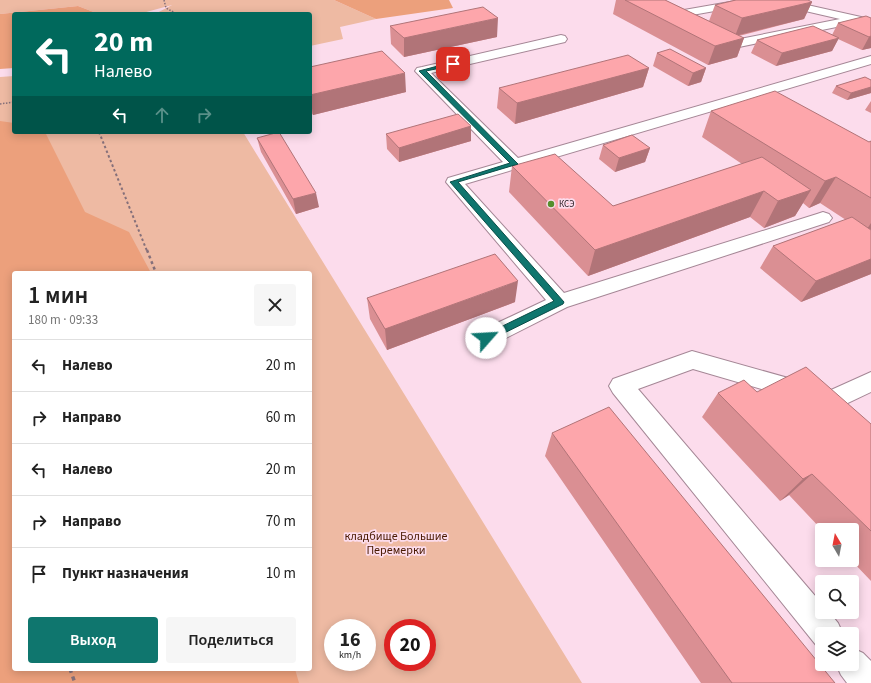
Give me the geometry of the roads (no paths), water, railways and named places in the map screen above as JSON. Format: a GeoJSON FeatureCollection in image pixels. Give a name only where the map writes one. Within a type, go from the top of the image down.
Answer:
{"type":"FeatureCollection","features":[{"type":"Feature","properties":{"kind":"lane"},"geometry":{"type":"LineString","coordinates":[[771,1],[857,18],[871,24]]}},
{"type":"Feature","properties":{"kind":"lane"},"geometry":{"type":"LineString","coordinates":[[757,2],[684,13],[692,21],[715,35],[739,43],[857,18]]}},
{"type":"Feature","properties":{"kind":"lane"},"geometry":{"type":"LineString","coordinates":[[514,164],[422,71],[561,39]]}},
{"type":"Feature","properties":{"kind":"lane"},"geometry":{"type":"LineString","coordinates":[[560,302],[454,182],[871,60]]}},
{"type":"Feature","properties":{"kind":"lane"},"geometry":{"type":"LineString","coordinates":[[486,338],[560,302],[823,218]]}},
{"type":"Feature","properties":{"kind":"lane"},"geometry":{"type":"LineString","coordinates":[[821,627],[621,386],[692,360],[833,400],[871,381]]}},
{"type":"Feature","properties":{"kind":"lane"},"geometry":{"type":"LineString","coordinates":[[858,671],[868,683]]}},
{"type":"Feature","properties":{"kind":"place","name":"КСЭ"},"geometry":{"type":"Point","coordinates":[551,204]}},
{"type":"Feature","properties":{"kind":"park label","name":"кладбище Большие Перемерки"},"geometry":{"type":"Point","coordinates":[396,543]}}]}
